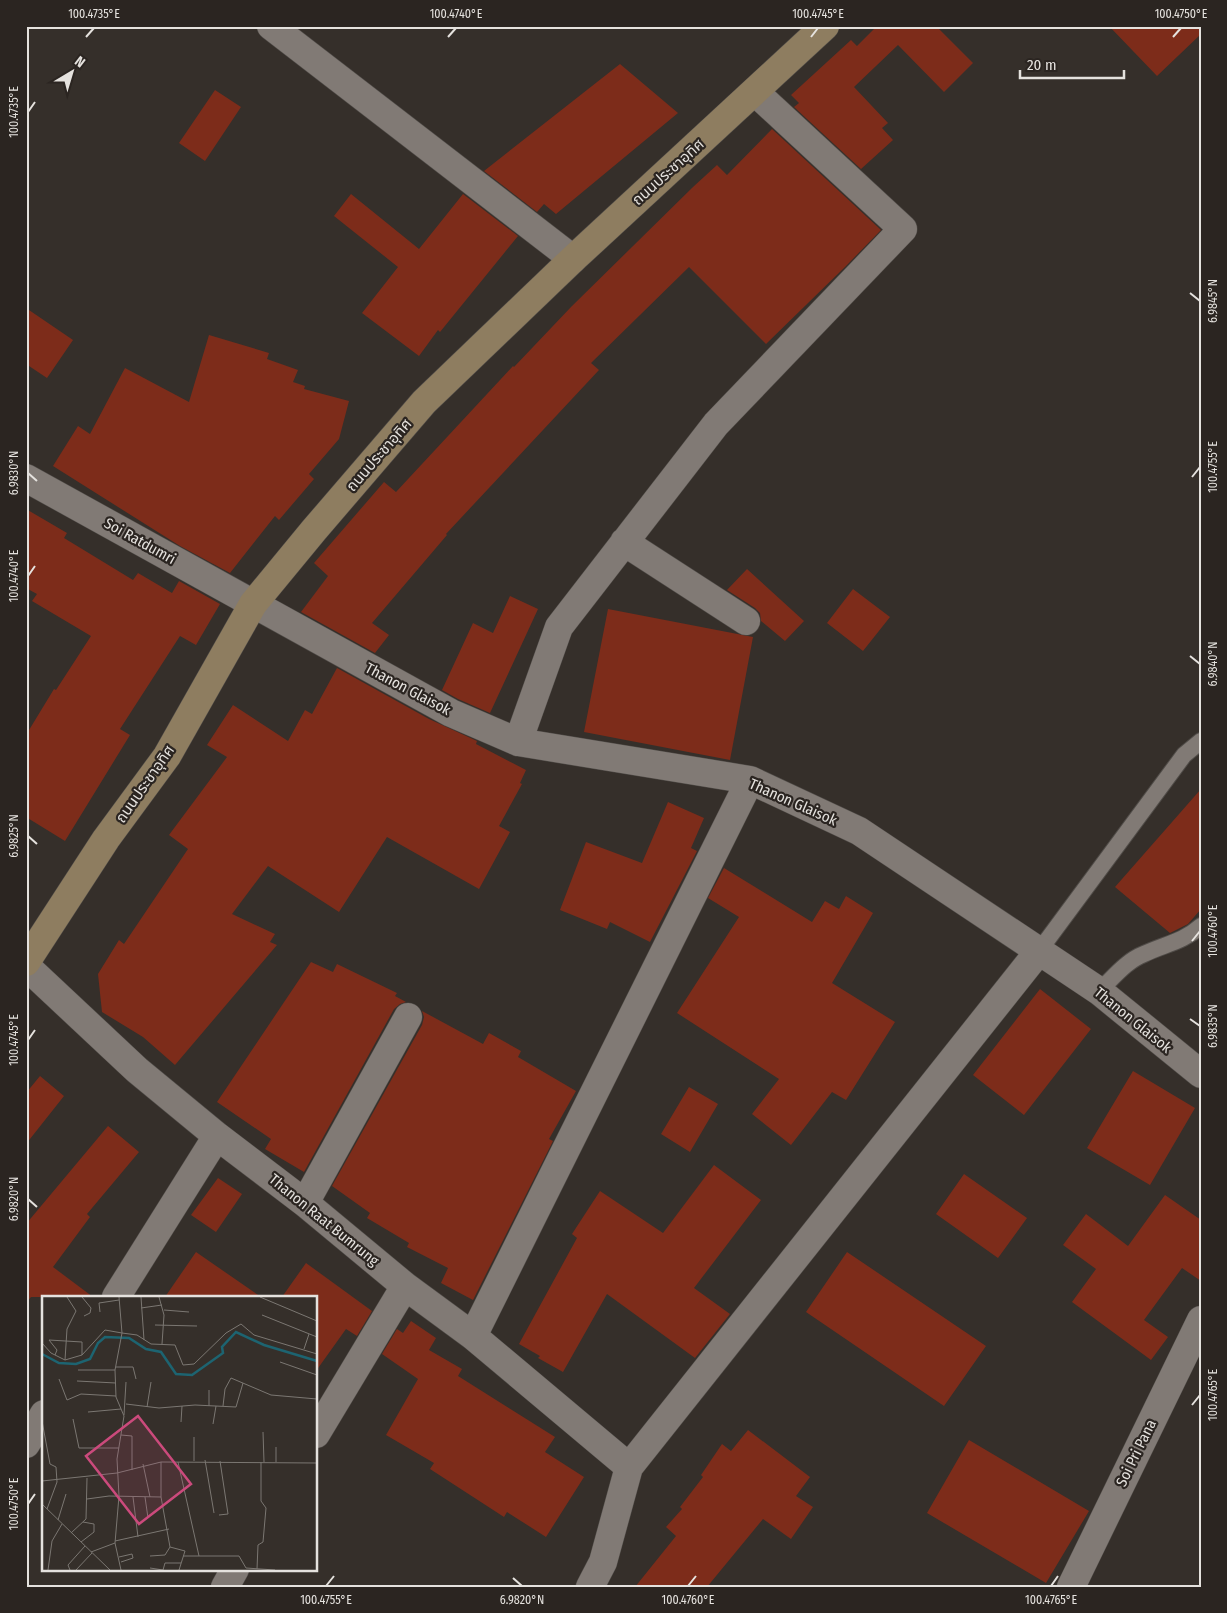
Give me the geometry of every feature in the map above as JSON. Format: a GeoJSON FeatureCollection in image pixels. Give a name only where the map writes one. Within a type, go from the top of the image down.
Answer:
{"type":"FeatureCollection","features":[{"type":"Feature","properties":{"kind":"street"},"geometry":{"type":"LineString","coordinates":[[271,26],[572,259]]}},
{"type":"Feature","properties":{"kind":"street","name":"ถนนประชาอุทิศ"},"geometry":{"type":"LineString","coordinates":[[26,964],[106,839],[166,756],[253,604],[314,530],[424,402],[572,259],[825,26]]}},
{"type":"Feature","properties":{"kind":"street"},"geometry":{"type":"LineString","coordinates":[[518,742],[559,627],[716,424],[903,229],[755,92]]}},
{"type":"Feature","properties":{"kind":"street","name":"Soi Ratdumri"},"geometry":{"type":"LineString","coordinates":[[26,478],[253,604]]}},
{"type":"Feature","properties":{"kind":"street"},"geometry":{"type":"LineString","coordinates":[[624,542],[746,621]]}},
{"type":"Feature","properties":{"kind":"street","name":"Thanon Glaisok"},"geometry":{"type":"LineString","coordinates":[[253,604],[451,713],[518,742],[750,780],[859,831],[1099,991],[1201,1074]]}},
{"type":"Feature","properties":{"kind":"street"},"geometry":{"type":"LineString","coordinates":[[473,1336],[750,780]]}},
{"type":"Feature","properties":{"kind":"street"},"geometry":{"type":"LineString","coordinates":[[590,1587],[603,1562],[629,1467],[1039,951]]}},
{"type":"Feature","properties":{"kind":"street","name":"Thanon Raat Bumrung"},"geometry":{"type":"LineString","coordinates":[[26,964],[137,1070],[217,1136],[305,1203],[405,1286],[473,1336],[629,1467]]}},
{"type":"Feature","properties":{"kind":"street"},"geometry":{"type":"LineString","coordinates":[[305,1203],[408,1017]]}},
{"type":"Feature","properties":{"kind":"street"},"geometry":{"type":"LineString","coordinates":[[117,1296],[217,1136]]}},
{"type":"Feature","properties":{"kind":"street"},"geometry":{"type":"LineString","coordinates":[[318,1431],[405,1286]]}},
{"type":"Feature","properties":{"kind":"street","name":"Soi Pri Pana"},"geometry":{"type":"LineString","coordinates":[[1071,1587],[1201,1320]]}},
{"type":"Feature","properties":{"kind":"street"},"geometry":{"type":"LineString","coordinates":[[26,1444],[42,1417]]}},
{"type":"Feature","properties":{"kind":"street"},"geometry":{"type":"LineString","coordinates":[[225,1587],[234,1570]]}},
{"type":"Feature","properties":{"kind":"lane"},"geometry":{"type":"LineString","coordinates":[[1039,951],[1184,755],[1201,741]]}},
{"type":"Feature","properties":{"kind":"lane"},"geometry":{"type":"LineString","coordinates":[[1099,991],[1130,962],[1144,954],[1173,944],[1192,934],[1201,926]]}},
{"type":"Feature","properties":{"kind":"building"},"geometry":{"type":"Polygon","coordinates":[[[877,26],[936,26],[973,63],[944,92],[898,45],[854,87],[888,123],[882,128],[893,140],[861,169],[794,107],[799,103],[791,95],[851,40],[857,46],[877,26]]]}},
{"type":"Feature","properties":{"kind":"building"},"geometry":{"type":"Polygon","coordinates":[[[1109,26],[1201,26],[1201,34],[1157,76],[1109,26]]]}},
{"type":"Feature","properties":{"kind":"building"},"geometry":{"type":"Polygon","coordinates":[[[620,64],[678,113],[556,214],[544,204],[537,212],[484,171],[620,64]]]}},
{"type":"Feature","properties":{"kind":"building"},"geometry":{"type":"Polygon","coordinates":[[[215,90],[241,107],[205,161],[179,143],[215,90]]]}},
{"type":"Feature","properties":{"kind":"building"},"geometry":{"type":"Polygon","coordinates":[[[772,129],[881,230],[846,266],[766,344],[689,267],[591,363],[599,370],[446,534],[372,623],[389,635],[375,653],[301,612],[328,576],[314,563],[384,482],[396,492],[513,366],[693,187],[717,165],[727,175],[772,129]]]}},
{"type":"Feature","properties":{"kind":"building"},"geometry":{"type":"Polygon","coordinates":[[[351,194],[419,249],[463,194],[518,236],[440,332],[438,330],[419,356],[362,313],[398,267],[334,216],[351,194]]]}},
{"type":"Feature","properties":{"kind":"building"},"geometry":{"type":"Polygon","coordinates":[[[26,308],[73,340],[47,378],[26,364],[26,308]]]}},
{"type":"Feature","properties":{"kind":"building"},"geometry":{"type":"Polygon","coordinates":[[[209,335],[269,353],[267,359],[298,370],[293,382],[305,386],[304,389],[349,401],[339,439],[309,474],[314,479],[279,520],[275,516],[230,573],[180,546],[53,466],[78,426],[90,434],[125,368],[189,402],[209,335]]]}},
{"type":"Feature","properties":{"kind":"building"},"geometry":{"type":"Polygon","coordinates":[[[26,509],[67,533],[64,538],[133,580],[138,573],[172,593],[179,581],[220,604],[196,645],[180,636],[120,729],[130,735],[65,841],[26,817],[26,735],[54,689],[56,690],[91,636],[32,601],[37,594],[26,588],[26,509]]]}},
{"type":"Feature","properties":{"kind":"building"},"geometry":{"type":"Polygon","coordinates":[[[747,569],[804,621],[785,641],[761,621],[760,613],[755,608],[727,590],[747,569]]]}},
{"type":"Feature","properties":{"kind":"building"},"geometry":{"type":"Polygon","coordinates":[[[853,589],[890,617],[863,651],[827,623],[853,589]]]}},
{"type":"Feature","properties":{"kind":"building"},"geometry":{"type":"Polygon","coordinates":[[[510,596],[538,609],[490,713],[442,690],[473,623],[493,633],[510,596]]]}},
{"type":"Feature","properties":{"kind":"building"},"geometry":{"type":"Polygon","coordinates":[[[608,609],[753,637],[730,760],[584,732],[608,609]]]}},
{"type":"Feature","properties":{"kind":"building"},"geometry":{"type":"Polygon","coordinates":[[[337,668],[429,719],[477,741],[476,744],[526,770],[520,783],[522,784],[499,826],[510,832],[479,889],[387,837],[339,912],[268,866],[232,914],[275,934],[270,942],[277,945],[175,1065],[143,1037],[102,1012],[98,974],[119,940],[124,944],[188,849],[169,835],[227,757],[207,745],[233,705],[288,741],[305,710],[312,714],[337,668]]]}},
{"type":"Feature","properties":{"kind":"building"},"geometry":{"type":"Polygon","coordinates":[[[1201,789],[1201,909],[1188,924],[1170,933],[1115,887],[1201,789]]]}},
{"type":"Feature","properties":{"kind":"building"},"geometry":{"type":"Polygon","coordinates":[[[668,802],[704,818],[691,848],[697,851],[650,942],[610,922],[607,929],[560,910],[586,842],[642,863],[668,802]]]}},
{"type":"Feature","properties":{"kind":"building"},"geometry":{"type":"Polygon","coordinates":[[[724,868],[812,922],[825,901],[839,909],[846,896],[873,913],[832,983],[895,1022],[846,1100],[832,1092],[791,1145],[752,1114],[779,1079],[677,1013],[739,917],[708,898],[724,868]]]}},
{"type":"Feature","properties":{"kind":"building"},"geometry":{"type":"Polygon","coordinates":[[[311,962],[333,972],[337,964],[397,993],[395,996],[406,1002],[394,1009],[304,1172],[265,1149],[271,1139],[217,1102],[311,962]]]}},
{"type":"Feature","properties":{"kind":"building"},"geometry":{"type":"Polygon","coordinates":[[[1040,989],[1091,1029],[1024,1115],[973,1075],[1040,989]]]}},
{"type":"Feature","properties":{"kind":"building"},"geometry":{"type":"Polygon","coordinates":[[[422,1011],[483,1044],[489,1033],[521,1051],[518,1057],[576,1091],[549,1139],[553,1141],[473,1300],[441,1283],[448,1268],[407,1247],[409,1243],[367,1218],[370,1213],[332,1186],[422,1025],[424,1017],[422,1011]]]}},
{"type":"Feature","properties":{"kind":"building"},"geometry":{"type":"Polygon","coordinates":[[[1133,1071],[1195,1108],[1150,1185],[1087,1148],[1133,1071]]]}},
{"type":"Feature","properties":{"kind":"building"},"geometry":{"type":"Polygon","coordinates":[[[40,1076],[64,1096],[26,1144],[26,1093],[40,1076]]]}},
{"type":"Feature","properties":{"kind":"building"},"geometry":{"type":"Polygon","coordinates":[[[689,1087],[718,1104],[690,1152],[661,1134],[689,1087]]]}},
{"type":"Feature","properties":{"kind":"building"},"geometry":{"type":"Polygon","coordinates":[[[108,1126],[139,1152],[87,1214],[90,1217],[53,1267],[92,1296],[31,1297],[26,1303],[26,1224],[108,1126]]]}},
{"type":"Feature","properties":{"kind":"building"},"geometry":{"type":"Polygon","coordinates":[[[714,1165],[761,1200],[694,1288],[730,1314],[695,1358],[607,1294],[563,1372],[538,1358],[540,1356],[519,1344],[577,1238],[572,1234],[600,1191],[663,1233],[714,1165]]]}},
{"type":"Feature","properties":{"kind":"building"},"geometry":{"type":"Polygon","coordinates":[[[964,1174],[1027,1218],[998,1258],[936,1214],[964,1174]]]}},
{"type":"Feature","properties":{"kind":"building"},"geometry":{"type":"Polygon","coordinates":[[[218,1178],[242,1194],[216,1232],[191,1215],[218,1178]]]}},
{"type":"Feature","properties":{"kind":"building"},"geometry":{"type":"Polygon","coordinates":[[[1165,1195],[1201,1220],[1201,1281],[1182,1268],[1144,1320],[1168,1337],[1151,1360],[1072,1302],[1096,1269],[1063,1245],[1086,1214],[1128,1246],[1165,1195]]]}},
{"type":"Feature","properties":{"kind":"building"},"geometry":{"type":"Polygon","coordinates":[[[196,1252],[260,1296],[166,1296],[196,1252]]]}},
{"type":"Feature","properties":{"kind":"building"},"geometry":{"type":"Polygon","coordinates":[[[847,1252],[986,1346],[944,1406],[806,1312],[847,1252]]]}},
{"type":"Feature","properties":{"kind":"building"},"geometry":{"type":"Polygon","coordinates":[[[306,1263],[372,1311],[357,1336],[346,1329],[318,1368],[318,1296],[283,1296],[306,1263]]]}},
{"type":"Feature","properties":{"kind":"building"},"geometry":{"type":"Polygon","coordinates":[[[411,1321],[436,1338],[429,1350],[462,1369],[458,1376],[555,1437],[545,1452],[584,1477],[546,1537],[507,1512],[504,1517],[430,1469],[434,1463],[386,1435],[418,1379],[382,1354],[397,1329],[403,1333],[411,1321]]]}},
{"type":"Feature","properties":{"kind":"building"},"geometry":{"type":"Polygon","coordinates":[[[748,1430],[810,1477],[796,1496],[813,1507],[791,1539],[763,1519],[707,1587],[635,1587],[676,1536],[666,1527],[682,1509],[680,1507],[703,1477],[701,1475],[722,1444],[731,1451],[748,1430]]]}},
{"type":"Feature","properties":{"kind":"building"},"geometry":{"type":"Polygon","coordinates":[[[969,1440],[1089,1511],[1046,1583],[927,1513],[969,1440]]]}}]}
